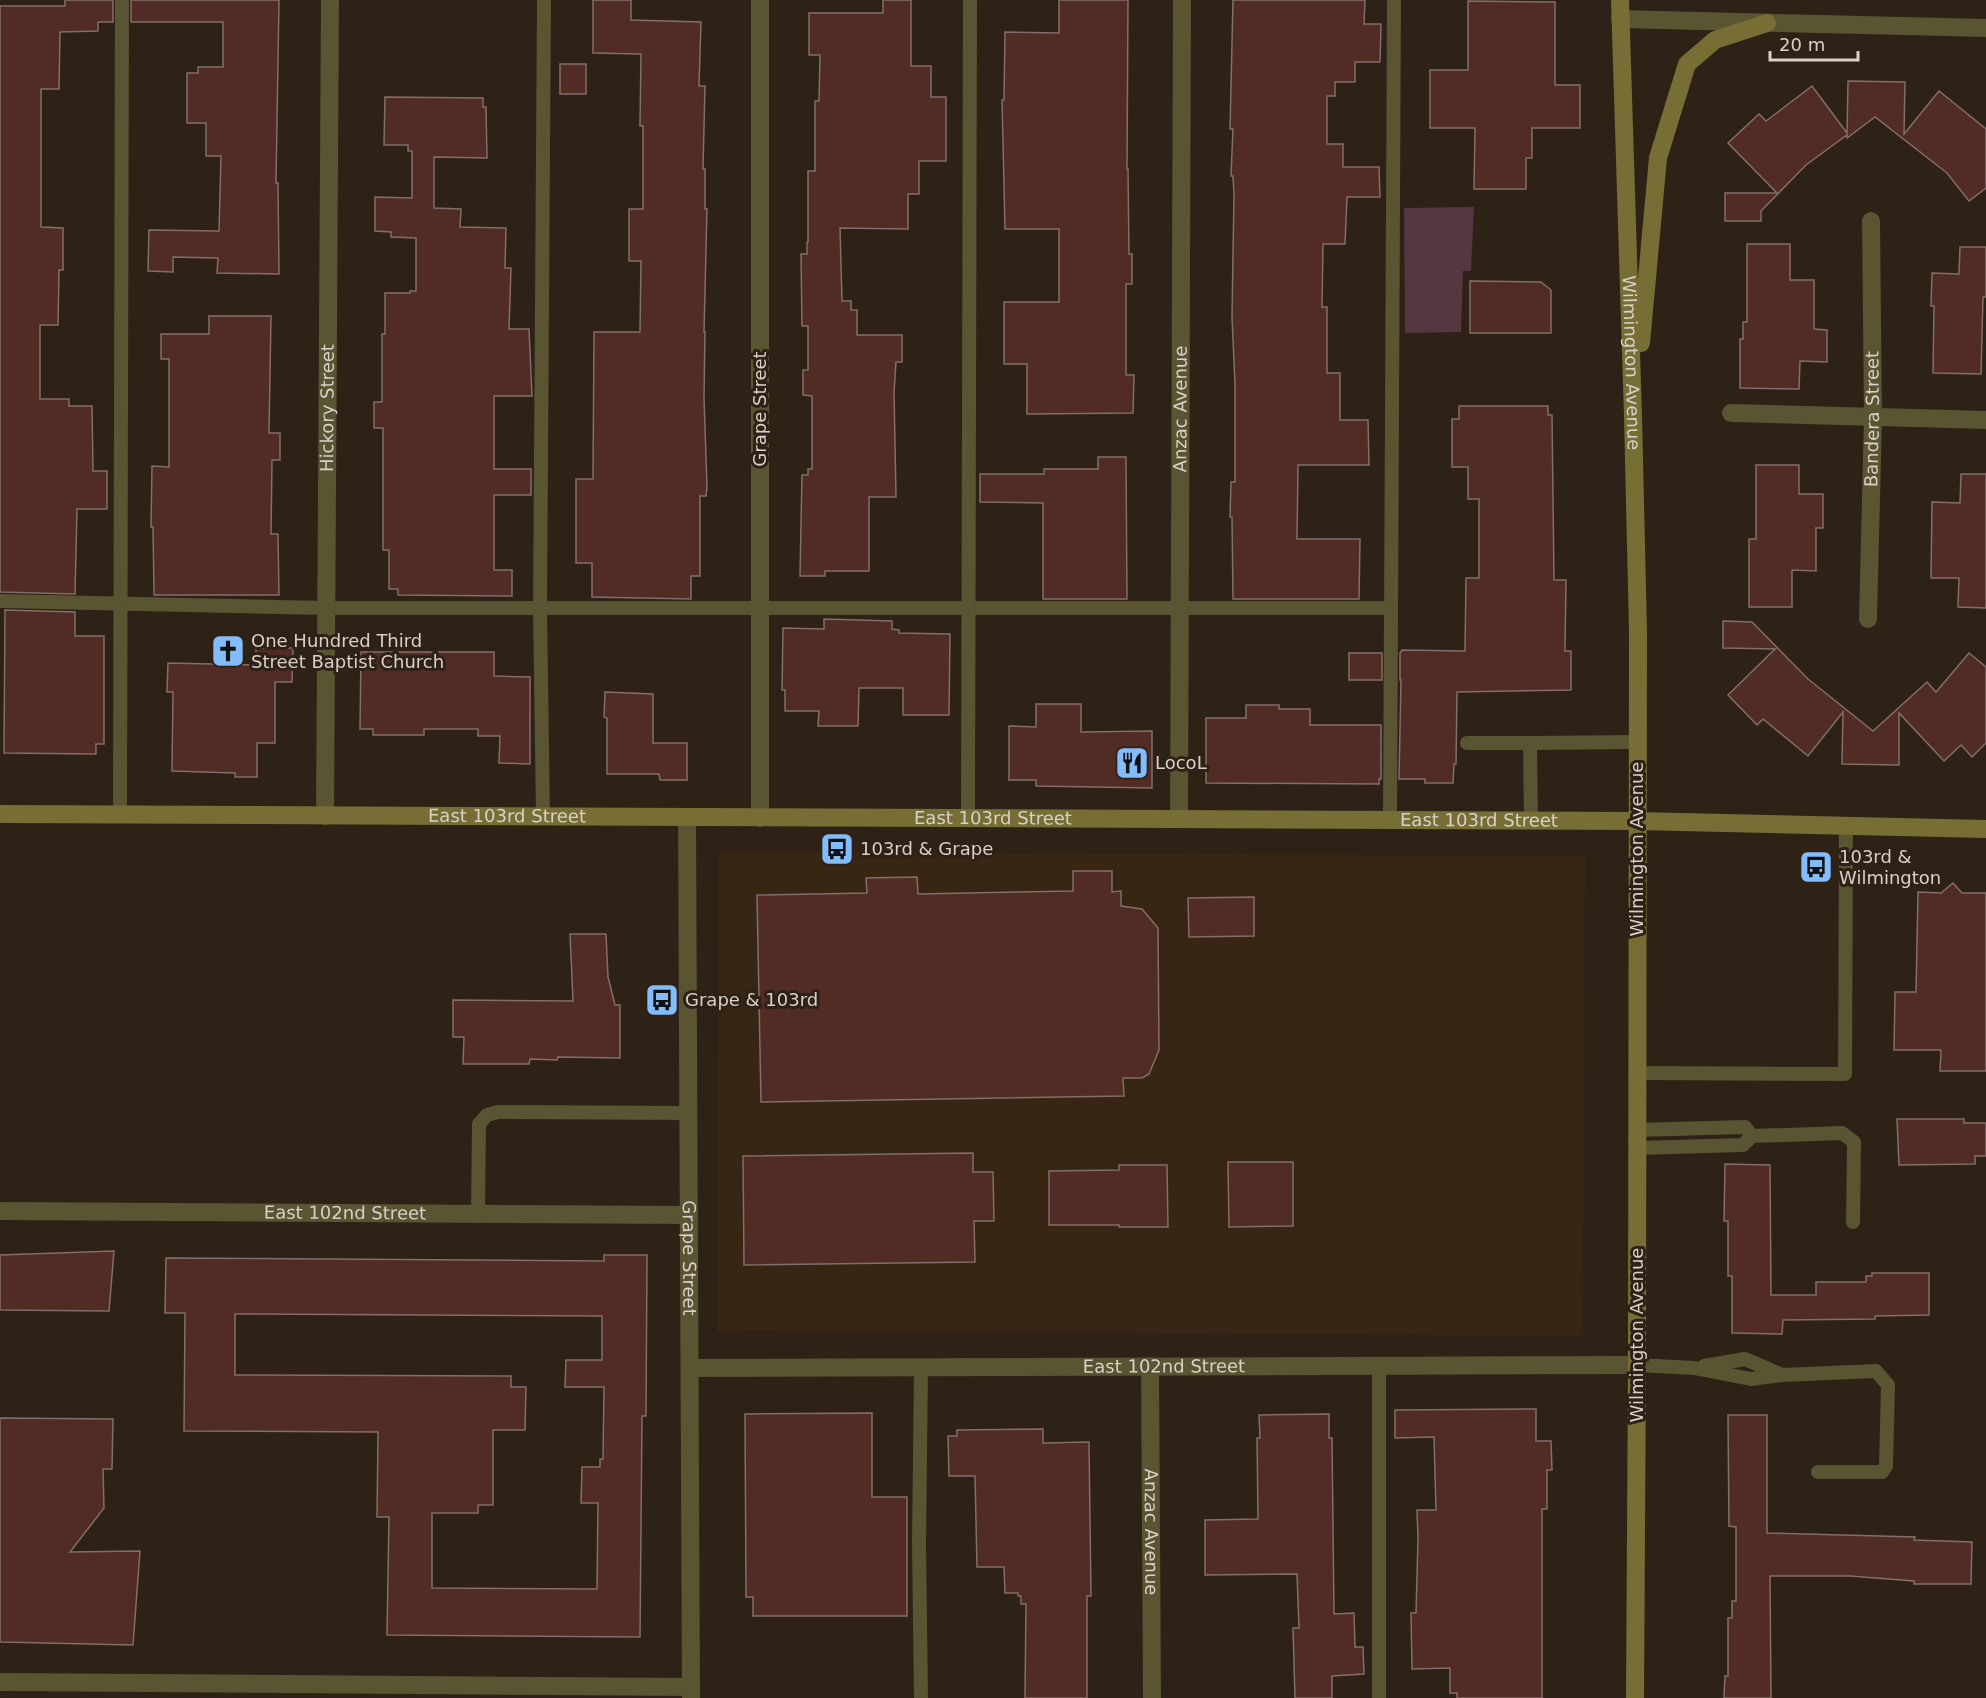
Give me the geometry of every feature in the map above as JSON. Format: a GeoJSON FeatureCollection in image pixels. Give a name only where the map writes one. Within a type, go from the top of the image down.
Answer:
{"type":"FeatureCollection","features":[{"type":"Feature","properties":{"kind":"main road","name":"Wilmington Avenue"},"geometry":{"type":"LineString","coordinates":[[1620,0],[1634,416],[1638,631],[1635,1698]]}},
{"type":"Feature","properties":{"kind":"main road"},"geometry":{"type":"LineString","coordinates":[[1634,416],[1658,159],[1687,64],[1715,40],[1767,23]]}},
{"type":"Feature","properties":{"kind":"main road","name":"East 103rd Street"},"geometry":{"type":"LineString","coordinates":[[0,814],[1531,820],[1986,829]]}},
{"type":"Feature","properties":{"kind":"street","name":"Hickory Street"},"geometry":{"type":"LineString","coordinates":[[325,816],[330,0]]}},
{"type":"Feature","properties":{"kind":"street","name":"Grape Street"},"geometry":{"type":"LineString","coordinates":[[760,0],[760,818]]}},
{"type":"Feature","properties":{"kind":"street","name":"Anzac Avenue"},"geometry":{"type":"LineString","coordinates":[[1179,819],[1182,0]]}},
{"type":"Feature","properties":{"kind":"street"},"geometry":{"type":"LineString","coordinates":[[1620,19],[1986,28]]}},
{"type":"Feature","properties":{"kind":"street","name":"Bandera Street"},"geometry":{"type":"LineString","coordinates":[[1868,619],[1873,417],[1871,221]]}},
{"type":"Feature","properties":{"kind":"street"},"geometry":{"type":"LineString","coordinates":[[1731,413],[1986,420]]}},
{"type":"Feature","properties":{"kind":"street","name":"Grape Street"},"geometry":{"type":"LineString","coordinates":[[687,818],[691,1692]]}},
{"type":"Feature","properties":{"kind":"street","name":"East 102nd Street"},"geometry":{"type":"LineString","coordinates":[[0,1211],[689,1215]]}},
{"type":"Feature","properties":{"kind":"street","name":"East 102nd Street"},"geometry":{"type":"LineString","coordinates":[[690,1368],[1637,1365]]}},
{"type":"Feature","properties":{"kind":"street","name":"Anzac Avenue"},"geometry":{"type":"LineString","coordinates":[[1150,1366],[1152,1698]]}},
{"type":"Feature","properties":{"kind":"street"},"geometry":{"type":"LineString","coordinates":[[0,1682],[691,1692]]}},
{"type":"Feature","properties":{"kind":"lane"},"geometry":{"type":"LineString","coordinates":[[120,815],[122,0]]}},
{"type":"Feature","properties":{"kind":"lane"},"geometry":{"type":"LineString","coordinates":[[543,817],[540,608],[544,0]]}},
{"type":"Feature","properties":{"kind":"lane"},"geometry":{"type":"LineString","coordinates":[[968,818],[970,0]]}},
{"type":"Feature","properties":{"kind":"lane"},"geometry":{"type":"LineString","coordinates":[[1390,820],[1394,0]]}},
{"type":"Feature","properties":{"kind":"lane"},"geometry":{"type":"LineString","coordinates":[[0,602],[325,608],[1179,606],[1391,608]]}},
{"type":"Feature","properties":{"kind":"lane"},"geometry":{"type":"LineString","coordinates":[[1467,743],[1637,742]]}},
{"type":"Feature","properties":{"kind":"lane"},"geometry":{"type":"LineString","coordinates":[[1530,743],[1531,820]]}},
{"type":"Feature","properties":{"kind":"lane"},"geometry":{"type":"LineString","coordinates":[[1637,1073],[1845,1074],[1846,825]]}},
{"type":"Feature","properties":{"kind":"lane"},"geometry":{"type":"LineString","coordinates":[[478,1214],[479,1124],[487,1115],[498,1112],[689,1113]]}},
{"type":"Feature","properties":{"kind":"lane"},"geometry":{"type":"LineString","coordinates":[[1637,1139],[1743,1145],[1752,1136],[1842,1133],[1854,1142],[1853,1222]]}},
{"type":"Feature","properties":{"kind":"lane"},"geometry":{"type":"LineString","coordinates":[[1637,1365],[1694,1368],[1745,1359],[1782,1375],[1876,1371],[1888,1385],[1886,1466],[1882,1472],[1818,1472]]}},
{"type":"Feature","properties":{"kind":"lane"},"geometry":{"type":"LineString","coordinates":[[1379,1366],[1379,1698]]}},
{"type":"Feature","properties":{"kind":"lane"},"geometry":{"type":"LineString","coordinates":[[921,1367],[919,1543],[921,1698]]}},
{"type":"Feature","properties":{"kind":"shaded area"},"geometry":{"type":"Polygon","coordinates":[[[1474,207],[1471,271],[1463,271],[1461,332],[1405,333],[1404,208],[1474,207]]]}},
{"type":"Feature","properties":{"kind":"shaded area"},"geometry":{"type":"Polygon","coordinates":[[[719,851],[1585,856],[1583,1336],[717,1331],[719,851]]]}},
{"type":"Feature","properties":{"kind":"building"},"geometry":{"type":"Polygon","coordinates":[[[65,0],[113,0],[113,22],[98,22],[98,31],[60,32],[59,89],[41,89],[41,227],[63,228],[63,270],[59,270],[58,325],[40,325],[40,399],[69,399],[69,406],[92,406],[93,471],[107,471],[107,509],[77,509],[75,594],[0,592],[0,6],[65,6],[65,0]]]}},
{"type":"Feature","properties":{"kind":"building"},"geometry":{"type":"Polygon","coordinates":[[[131,0],[279,0],[276,183],[278,183],[279,274],[217,273],[218,258],[173,257],[173,272],[148,271],[149,230],[219,231],[221,156],[206,156],[206,123],[187,123],[187,73],[198,73],[198,67],[223,67],[223,22],[131,22],[131,0]]]}},
{"type":"Feature","properties":{"kind":"building"},"geometry":{"type":"Polygon","coordinates":[[[593,0],[631,0],[631,20],[701,22],[699,86],[705,86],[703,169],[705,169],[705,209],[707,209],[704,398],[707,487],[706,496],[700,496],[700,576],[691,576],[691,599],[592,597],[592,563],[576,563],[576,479],[593,479],[594,332],[640,332],[641,261],[629,261],[629,209],[643,209],[643,126],[640,126],[641,54],[593,53],[593,0]]]}},
{"type":"Feature","properties":{"kind":"building"},"geometry":{"type":"Polygon","coordinates":[[[883,0],[911,0],[911,66],[931,66],[931,97],[946,97],[946,161],[919,161],[919,194],[908,194],[908,229],[840,228],[842,301],[851,301],[851,310],[857,310],[857,335],[902,335],[902,362],[896,362],[894,392],[896,497],[869,497],[869,571],[825,571],[825,576],[800,576],[802,475],[808,475],[808,469],[812,469],[812,396],[803,395],[803,370],[808,370],[808,326],[802,326],[801,254],[807,254],[808,171],[815,171],[815,101],[819,101],[820,55],[809,55],[809,13],[883,13],[883,0]]]}},
{"type":"Feature","properties":{"kind":"building"},"geometry":{"type":"Polygon","coordinates":[[[1059,0],[1128,0],[1127,169],[1132,284],[1126,284],[1126,375],[1134,375],[1133,413],[1027,414],[1027,364],[1004,364],[1004,302],[1059,302],[1059,229],[1005,229],[1002,100],[1004,100],[1005,32],[1059,33],[1059,0]]]}},
{"type":"Feature","properties":{"kind":"building"},"geometry":{"type":"Polygon","coordinates":[[[1233,0],[1365,0],[1364,24],[1381,24],[1380,62],[1355,62],[1355,82],[1335,82],[1335,96],[1327,96],[1327,144],[1343,144],[1343,167],[1379,167],[1380,197],[1347,197],[1345,244],[1323,244],[1322,307],[1327,307],[1327,373],[1340,373],[1340,420],[1368,420],[1369,465],[1298,465],[1297,539],[1360,539],[1359,599],[1233,599],[1232,517],[1230,517],[1231,482],[1235,482],[1232,317],[1234,194],[1233,176],[1231,176],[1233,129],[1230,129],[1233,0]]]}},
{"type":"Feature","properties":{"kind":"building"},"geometry":{"type":"Polygon","coordinates":[[[1468,1],[1555,2],[1555,85],[1580,85],[1580,128],[1532,128],[1532,158],[1526,158],[1526,189],[1474,189],[1475,128],[1430,128],[1430,70],[1468,70],[1468,1]]]}},
{"type":"Feature","properties":{"kind":"building"},"geometry":{"type":"Polygon","coordinates":[[[560,64],[586,64],[586,94],[560,94],[560,64]]]}},
{"type":"Feature","properties":{"kind":"building"},"geometry":{"type":"Polygon","coordinates":[[[1848,81],[1905,82],[1904,134],[1939,91],[1986,129],[1986,188],[1969,201],[1947,173],[1875,117],[1806,165],[1761,211],[1761,221],[1725,221],[1725,193],[1777,193],[1728,143],[1759,114],[1766,121],[1812,86],[1847,133],[1848,81]]]}},
{"type":"Feature","properties":{"kind":"building"},"geometry":{"type":"Polygon","coordinates":[[[385,97],[483,98],[483,107],[486,107],[487,158],[434,157],[434,208],[461,209],[460,227],[506,228],[505,268],[511,268],[509,329],[529,329],[532,396],[494,396],[494,469],[531,469],[531,495],[494,495],[494,570],[512,570],[512,596],[398,595],[398,589],[389,589],[389,550],[383,550],[383,428],[374,428],[374,402],[382,402],[382,334],[385,334],[385,293],[416,291],[416,238],[391,237],[391,232],[375,231],[375,197],[412,198],[412,151],[408,151],[408,145],[384,145],[385,97]]]}},
{"type":"Feature","properties":{"kind":"building"},"geometry":{"type":"Polygon","coordinates":[[[1747,244],[1790,244],[1790,280],[1814,280],[1814,329],[1827,330],[1827,362],[1800,361],[1799,389],[1740,388],[1740,339],[1743,339],[1743,322],[1747,322],[1747,244]]]}},
{"type":"Feature","properties":{"kind":"building"},"geometry":{"type":"Polygon","coordinates":[[[1960,247],[1986,247],[1986,297],[1983,297],[1981,374],[1933,373],[1932,273],[1959,274],[1960,247]]]}},
{"type":"Feature","properties":{"kind":"building"},"geometry":{"type":"Polygon","coordinates":[[[1470,281],[1541,282],[1551,290],[1551,333],[1470,333],[1470,281]]]}},
{"type":"Feature","properties":{"kind":"building"},"geometry":{"type":"Polygon","coordinates":[[[209,316],[271,316],[269,433],[280,433],[280,460],[272,460],[271,534],[278,534],[279,595],[154,595],[153,527],[151,527],[152,466],[169,467],[169,359],[161,359],[161,334],[209,334],[209,316]]]}},
{"type":"Feature","properties":{"kind":"building"},"geometry":{"type":"Polygon","coordinates":[[[1459,406],[1548,406],[1548,415],[1552,415],[1554,580],[1566,580],[1565,651],[1571,651],[1571,690],[1457,692],[1456,764],[1454,764],[1453,783],[1425,783],[1425,779],[1399,779],[1400,653],[1402,650],[1465,651],[1466,578],[1479,578],[1479,499],[1468,499],[1468,467],[1452,467],[1452,419],[1459,419],[1459,406]]]}},
{"type":"Feature","properties":{"kind":"building"},"geometry":{"type":"Polygon","coordinates":[[[1098,457],[1126,457],[1127,599],[1043,599],[1043,503],[980,502],[980,474],[1044,474],[1044,469],[1098,469],[1098,457]]]}},
{"type":"Feature","properties":{"kind":"building"},"geometry":{"type":"Polygon","coordinates":[[[1756,465],[1799,465],[1799,494],[1823,494],[1823,528],[1816,528],[1816,571],[1792,570],[1792,607],[1749,607],[1749,539],[1756,539],[1756,465]]]}},
{"type":"Feature","properties":{"kind":"building"},"geometry":{"type":"Polygon","coordinates":[[[1961,474],[1986,474],[1986,608],[1958,607],[1959,578],[1931,578],[1932,502],[1960,503],[1961,474]]]}},
{"type":"Feature","properties":{"kind":"building"},"geometry":{"type":"Polygon","coordinates":[[[5,610],[75,612],[75,636],[104,636],[104,744],[96,744],[96,754],[4,753],[5,610]]]}},
{"type":"Feature","properties":{"kind":"building"},"geometry":{"type":"Polygon","coordinates":[[[824,619],[892,621],[892,629],[899,630],[899,633],[950,634],[949,715],[903,715],[903,688],[859,688],[858,726],[818,726],[819,711],[785,711],[785,690],[782,690],[783,628],[824,629],[824,619]]]}},
{"type":"Feature","properties":{"kind":"building"},"geometry":{"type":"Polygon","coordinates":[[[1723,621],[1752,622],[1808,679],[1873,731],[1927,682],[1936,692],[1969,653],[1986,667],[1986,743],[1972,757],[1961,745],[1944,761],[1899,713],[1899,765],[1842,764],[1843,712],[1808,756],[1763,719],[1757,725],[1728,695],[1775,649],[1723,648],[1723,621]]]}},
{"type":"Feature","properties":{"kind":"building"},"geometry":{"type":"Polygon","coordinates":[[[256,648],[293,648],[292,682],[275,682],[275,743],[257,743],[257,777],[235,777],[235,773],[172,771],[173,692],[167,692],[168,663],[256,665],[256,648]]]}},
{"type":"Feature","properties":{"kind":"building"},"geometry":{"type":"Polygon","coordinates":[[[361,652],[494,652],[494,676],[530,677],[530,764],[499,763],[500,736],[478,736],[478,729],[424,729],[424,735],[373,735],[373,729],[360,729],[361,652]]]}},
{"type":"Feature","properties":{"kind":"building"},"geometry":{"type":"Polygon","coordinates":[[[1349,653],[1382,653],[1382,680],[1349,680],[1349,653]]]}},
{"type":"Feature","properties":{"kind":"building"},"geometry":{"type":"Polygon","coordinates":[[[605,692],[653,694],[653,743],[687,743],[687,780],[660,780],[659,774],[607,774],[605,692]]]}},
{"type":"Feature","properties":{"kind":"building"},"geometry":{"type":"Polygon","coordinates":[[[1036,704],[1081,704],[1081,732],[1152,731],[1152,788],[1036,786],[1036,780],[1009,780],[1009,726],[1036,727],[1036,704]]]}},
{"type":"Feature","properties":{"kind":"building"},"geometry":{"type":"Polygon","coordinates":[[[1246,705],[1279,705],[1279,709],[1310,709],[1310,725],[1381,725],[1381,779],[1379,779],[1379,784],[1206,783],[1206,718],[1246,718],[1246,705]]]}},
{"type":"Feature","properties":{"kind":"building"},"geometry":{"type":"Polygon","coordinates":[[[1073,871],[1112,871],[1112,892],[1121,891],[1121,906],[1142,909],[1158,928],[1159,1050],[1149,1074],[1142,1078],[1123,1078],[1124,1096],[761,1102],[757,895],[867,893],[866,878],[917,877],[918,894],[1073,891],[1073,871]]]}},
{"type":"Feature","properties":{"kind":"building"},"geometry":{"type":"Polygon","coordinates":[[[1953,883],[1962,893],[1986,893],[1986,1071],[1940,1071],[1941,1050],[1894,1050],[1895,992],[1916,992],[1918,892],[1941,893],[1953,883]]]}},
{"type":"Feature","properties":{"kind":"building"},"geometry":{"type":"Polygon","coordinates":[[[1254,897],[1254,936],[1189,937],[1188,898],[1254,897]]]}},
{"type":"Feature","properties":{"kind":"building"},"geometry":{"type":"Polygon","coordinates":[[[570,934],[606,934],[608,977],[615,1005],[620,1005],[620,1058],[558,1057],[557,1060],[530,1059],[529,1064],[463,1064],[464,1037],[453,1037],[453,1000],[573,1001],[570,934]]]}},
{"type":"Feature","properties":{"kind":"building"},"geometry":{"type":"Polygon","coordinates":[[[1897,1119],[1964,1119],[1964,1123],[1986,1123],[1986,1156],[1975,1156],[1975,1164],[1899,1165],[1897,1119]]]}},
{"type":"Feature","properties":{"kind":"building"},"geometry":{"type":"Polygon","coordinates":[[[973,1153],[973,1172],[993,1172],[994,1221],[974,1221],[975,1262],[744,1265],[743,1156],[973,1153]]]}},
{"type":"Feature","properties":{"kind":"building"},"geometry":{"type":"Polygon","coordinates":[[[1228,1162],[1293,1162],[1293,1226],[1229,1227],[1228,1162]]]}},
{"type":"Feature","properties":{"kind":"building"},"geometry":{"type":"Polygon","coordinates":[[[1725,1164],[1770,1165],[1771,1295],[1816,1295],[1816,1282],[1866,1282],[1866,1276],[1872,1276],[1872,1273],[1929,1273],[1929,1315],[1875,1316],[1875,1319],[1783,1320],[1782,1334],[1732,1333],[1732,1276],[1728,1276],[1728,1221],[1724,1221],[1725,1164]]]}},
{"type":"Feature","properties":{"kind":"building"},"geometry":{"type":"Polygon","coordinates":[[[1119,1165],[1167,1165],[1168,1227],[1049,1225],[1049,1171],[1119,1170],[1119,1165]]]}},
{"type":"Feature","properties":{"kind":"building"},"geometry":{"type":"Polygon","coordinates":[[[114,1251],[109,1311],[0,1310],[0,1255],[114,1251]]]}},
{"type":"Feature","properties":{"kind":"building"},"geometry":{"type":"Polygon","coordinates":[[[604,1255],[647,1255],[646,1416],[642,1416],[640,1637],[387,1635],[389,1517],[377,1517],[378,1432],[184,1431],[185,1313],[165,1313],[166,1258],[604,1261],[604,1255]],[[235,1314],[235,1375],[511,1376],[511,1387],[526,1387],[525,1430],[493,1430],[493,1505],[478,1505],[478,1513],[432,1513],[432,1588],[597,1589],[598,1503],[581,1503],[582,1467],[600,1467],[600,1459],[603,1459],[604,1387],[565,1387],[566,1360],[602,1360],[602,1316],[235,1314]]]}},
{"type":"Feature","properties":{"kind":"building"},"geometry":{"type":"Polygon","coordinates":[[[1536,1409],[1536,1441],[1551,1441],[1552,1470],[1547,1470],[1547,1509],[1542,1509],[1542,1698],[1457,1698],[1457,1693],[1450,1693],[1450,1668],[1412,1669],[1411,1613],[1416,1613],[1417,1510],[1436,1510],[1434,1437],[1395,1438],[1395,1410],[1536,1409]]]}},
{"type":"Feature","properties":{"kind":"building"},"geometry":{"type":"Polygon","coordinates":[[[872,1413],[872,1497],[907,1497],[907,1616],[753,1616],[753,1597],[746,1597],[745,1414],[872,1413]]]}},
{"type":"Feature","properties":{"kind":"building"},"geometry":{"type":"Polygon","coordinates":[[[1329,1414],[1329,1438],[1332,1438],[1334,1614],[1354,1613],[1355,1647],[1363,1647],[1364,1674],[1332,1676],[1332,1698],[1295,1698],[1293,1628],[1299,1628],[1297,1574],[1205,1575],[1205,1520],[1258,1519],[1259,1415],[1329,1414]]]}},
{"type":"Feature","properties":{"kind":"building"},"geometry":{"type":"Polygon","coordinates":[[[1728,1415],[1767,1415],[1767,1533],[1915,1537],[1914,1540],[1972,1542],[1971,1584],[1914,1584],[1914,1581],[1850,1576],[1770,1576],[1771,1698],[1724,1698],[1725,1676],[1728,1676],[1728,1618],[1732,1618],[1732,1601],[1736,1601],[1736,1527],[1729,1526],[1728,1415]]]}},
{"type":"Feature","properties":{"kind":"building"},"geometry":{"type":"Polygon","coordinates":[[[0,1418],[113,1419],[112,1469],[103,1469],[104,1508],[70,1552],[140,1551],[133,1645],[0,1642],[0,1418]]]}},
{"type":"Feature","properties":{"kind":"building"},"geometry":{"type":"Polygon","coordinates":[[[1043,1429],[1043,1443],[1089,1442],[1091,1596],[1087,1596],[1087,1698],[1025,1698],[1026,1604],[1021,1604],[1021,1596],[1018,1596],[1018,1593],[1005,1593],[1004,1567],[977,1567],[975,1476],[949,1476],[948,1436],[957,1436],[957,1430],[1043,1429]]]}},
{"type":"Feature","properties":{"kind":"place","name":"One Hundred Third Street Baptist Church"},"geometry":{"type":"Point","coordinates":[228,651]}},
{"type":"Feature","properties":{"kind":"place","name":"LocoL"},"geometry":{"type":"Point","coordinates":[1132,763]}},
{"type":"Feature","properties":{"kind":"place","name":"103rd & Grape"},"geometry":{"type":"Point","coordinates":[837,849]}},
{"type":"Feature","properties":{"kind":"place","name":"103rd & Wilmington"},"geometry":{"type":"Point","coordinates":[1816,867]}},
{"type":"Feature","properties":{"kind":"place","name":"Grape & 103rd"},"geometry":{"type":"Point","coordinates":[662,1000]}}]}
